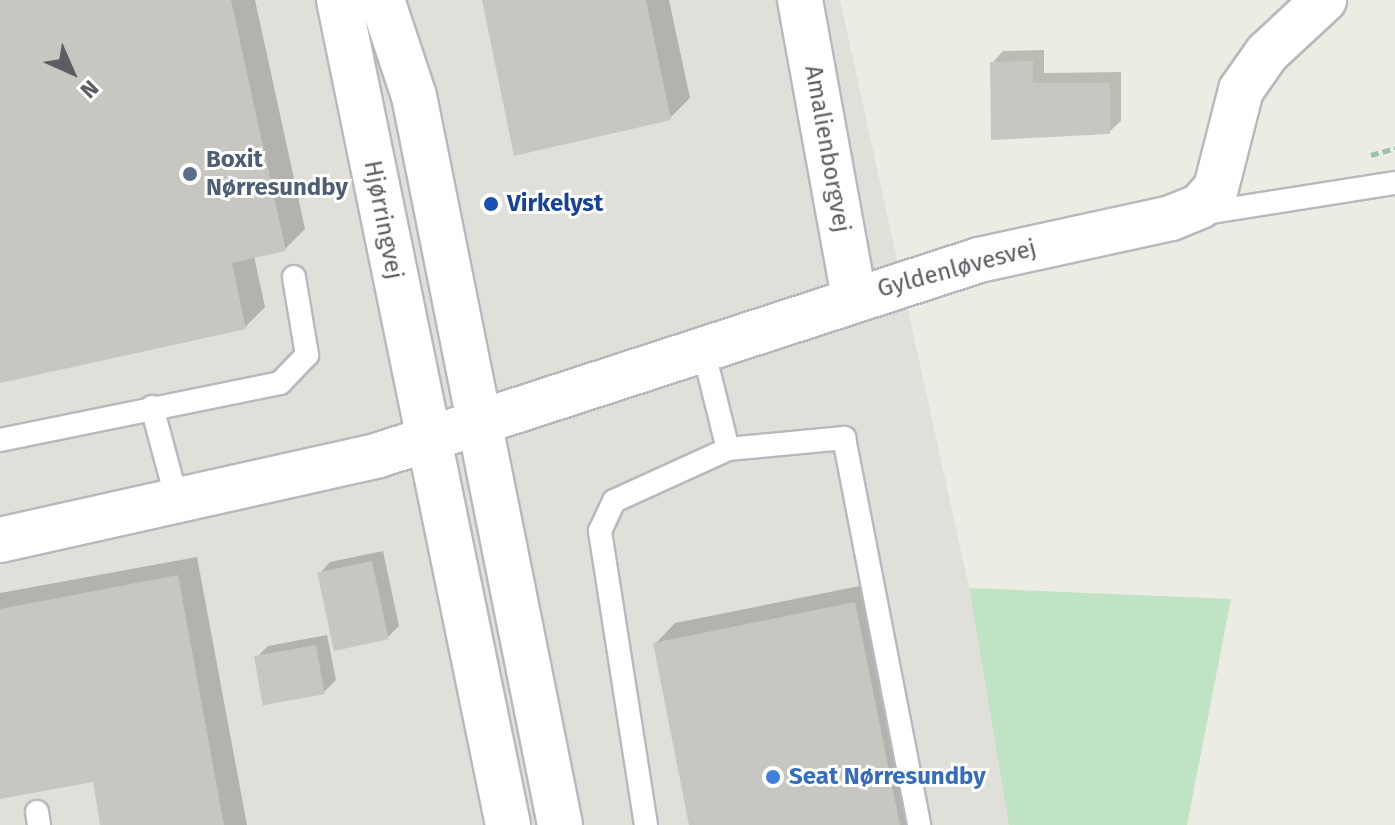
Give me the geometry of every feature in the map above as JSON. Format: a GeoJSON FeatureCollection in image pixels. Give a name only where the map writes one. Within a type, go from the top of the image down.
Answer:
{"type":"FeatureCollection","features":[{"type":"Feature","properties":{"kind":"street","name":"Hjørringvej"},"geometry":{"type":"LineString","coordinates":[[339,0],[508,825]]}},
{"type":"Feature","properties":{"kind":"street"},"geometry":{"type":"LineString","coordinates":[[382,0],[414,96],[560,825]]}},
{"type":"Feature","properties":{"kind":"street","name":"Amalienborgvej"},"geometry":{"type":"LineString","coordinates":[[800,0],[854,298]]}},
{"type":"Feature","properties":{"kind":"street","name":"Gyldenløvesvej"},"geometry":{"type":"LineString","coordinates":[[481,423],[854,298],[979,260],[1171,218],[1200,206],[1216,188],[1241,90],[1267,53],[1324,0]]}},
{"type":"Feature","properties":{"kind":"street"},"geometry":{"type":"LineString","coordinates":[[0,540],[427,440],[481,423]]}},
{"type":"Feature","properties":{"kind":"lane"},"geometry":{"type":"LineString","coordinates":[[1171,218],[1392,184]]}},
{"type":"Feature","properties":{"kind":"lane"},"geometry":{"type":"LineString","coordinates":[[0,440],[280,383],[307,355],[294,277]]}},
{"type":"Feature","properties":{"kind":"lane"},"geometry":{"type":"LineString","coordinates":[[703,349],[728,449]]}},
{"type":"Feature","properties":{"kind":"lane"},"geometry":{"type":"LineString","coordinates":[[152,407],[177,500]]}},
{"type":"Feature","properties":{"kind":"lane"},"geometry":{"type":"LineString","coordinates":[[646,825],[600,531],[614,501],[728,449],[844,438],[919,825]]}},
{"type":"Feature","properties":{"kind":"shaded area"},"geometry":{"type":"Polygon","coordinates":[[[0,0],[840,0],[969,588],[1009,825],[0,825],[0,0]]]}},
{"type":"Feature","properties":{"kind":"green space"},"geometry":{"type":"Polygon","coordinates":[[[969,588],[1231,599],[1187,825],[1009,825],[969,588]]]}},
{"type":"Feature","properties":{"kind":"building"},"geometry":{"type":"Polygon","coordinates":[[[0,0],[231,0],[286,251],[232,263],[246,329],[0,383],[0,0]]]}},
{"type":"Feature","properties":{"kind":"building"},"geometry":{"type":"Polygon","coordinates":[[[482,0],[646,0],[671,120],[514,156],[482,0]]]}},
{"type":"Feature","properties":{"kind":"building"},"geometry":{"type":"Polygon","coordinates":[[[1033,61],[1033,83],[1110,83],[1110,134],[991,140],[990,62],[1033,61]]]}},
{"type":"Feature","properties":{"kind":"building"},"geometry":{"type":"Polygon","coordinates":[[[372,561],[389,639],[334,651],[317,573],[372,561]]]}},
{"type":"Feature","properties":{"kind":"building"},"geometry":{"type":"Polygon","coordinates":[[[178,575],[224,825],[100,825],[93,782],[0,799],[0,609],[178,575]]]}},
{"type":"Feature","properties":{"kind":"building"},"geometry":{"type":"Polygon","coordinates":[[[855,602],[900,825],[689,825],[653,643],[855,602]]]}},
{"type":"Feature","properties":{"kind":"building"},"geometry":{"type":"Polygon","coordinates":[[[316,645],[325,694],[263,705],[254,656],[316,645]]]}},
{"type":"Feature","properties":{"kind":"place","name":"Boxit Nørresundby"},"geometry":{"type":"Point","coordinates":[190,174]}},
{"type":"Feature","properties":{"kind":"place","name":"Virkelyst"},"geometry":{"type":"Point","coordinates":[491,204]}},
{"type":"Feature","properties":{"kind":"place","name":"Seat Nørresundby"},"geometry":{"type":"Point","coordinates":[773,777]}}]}
